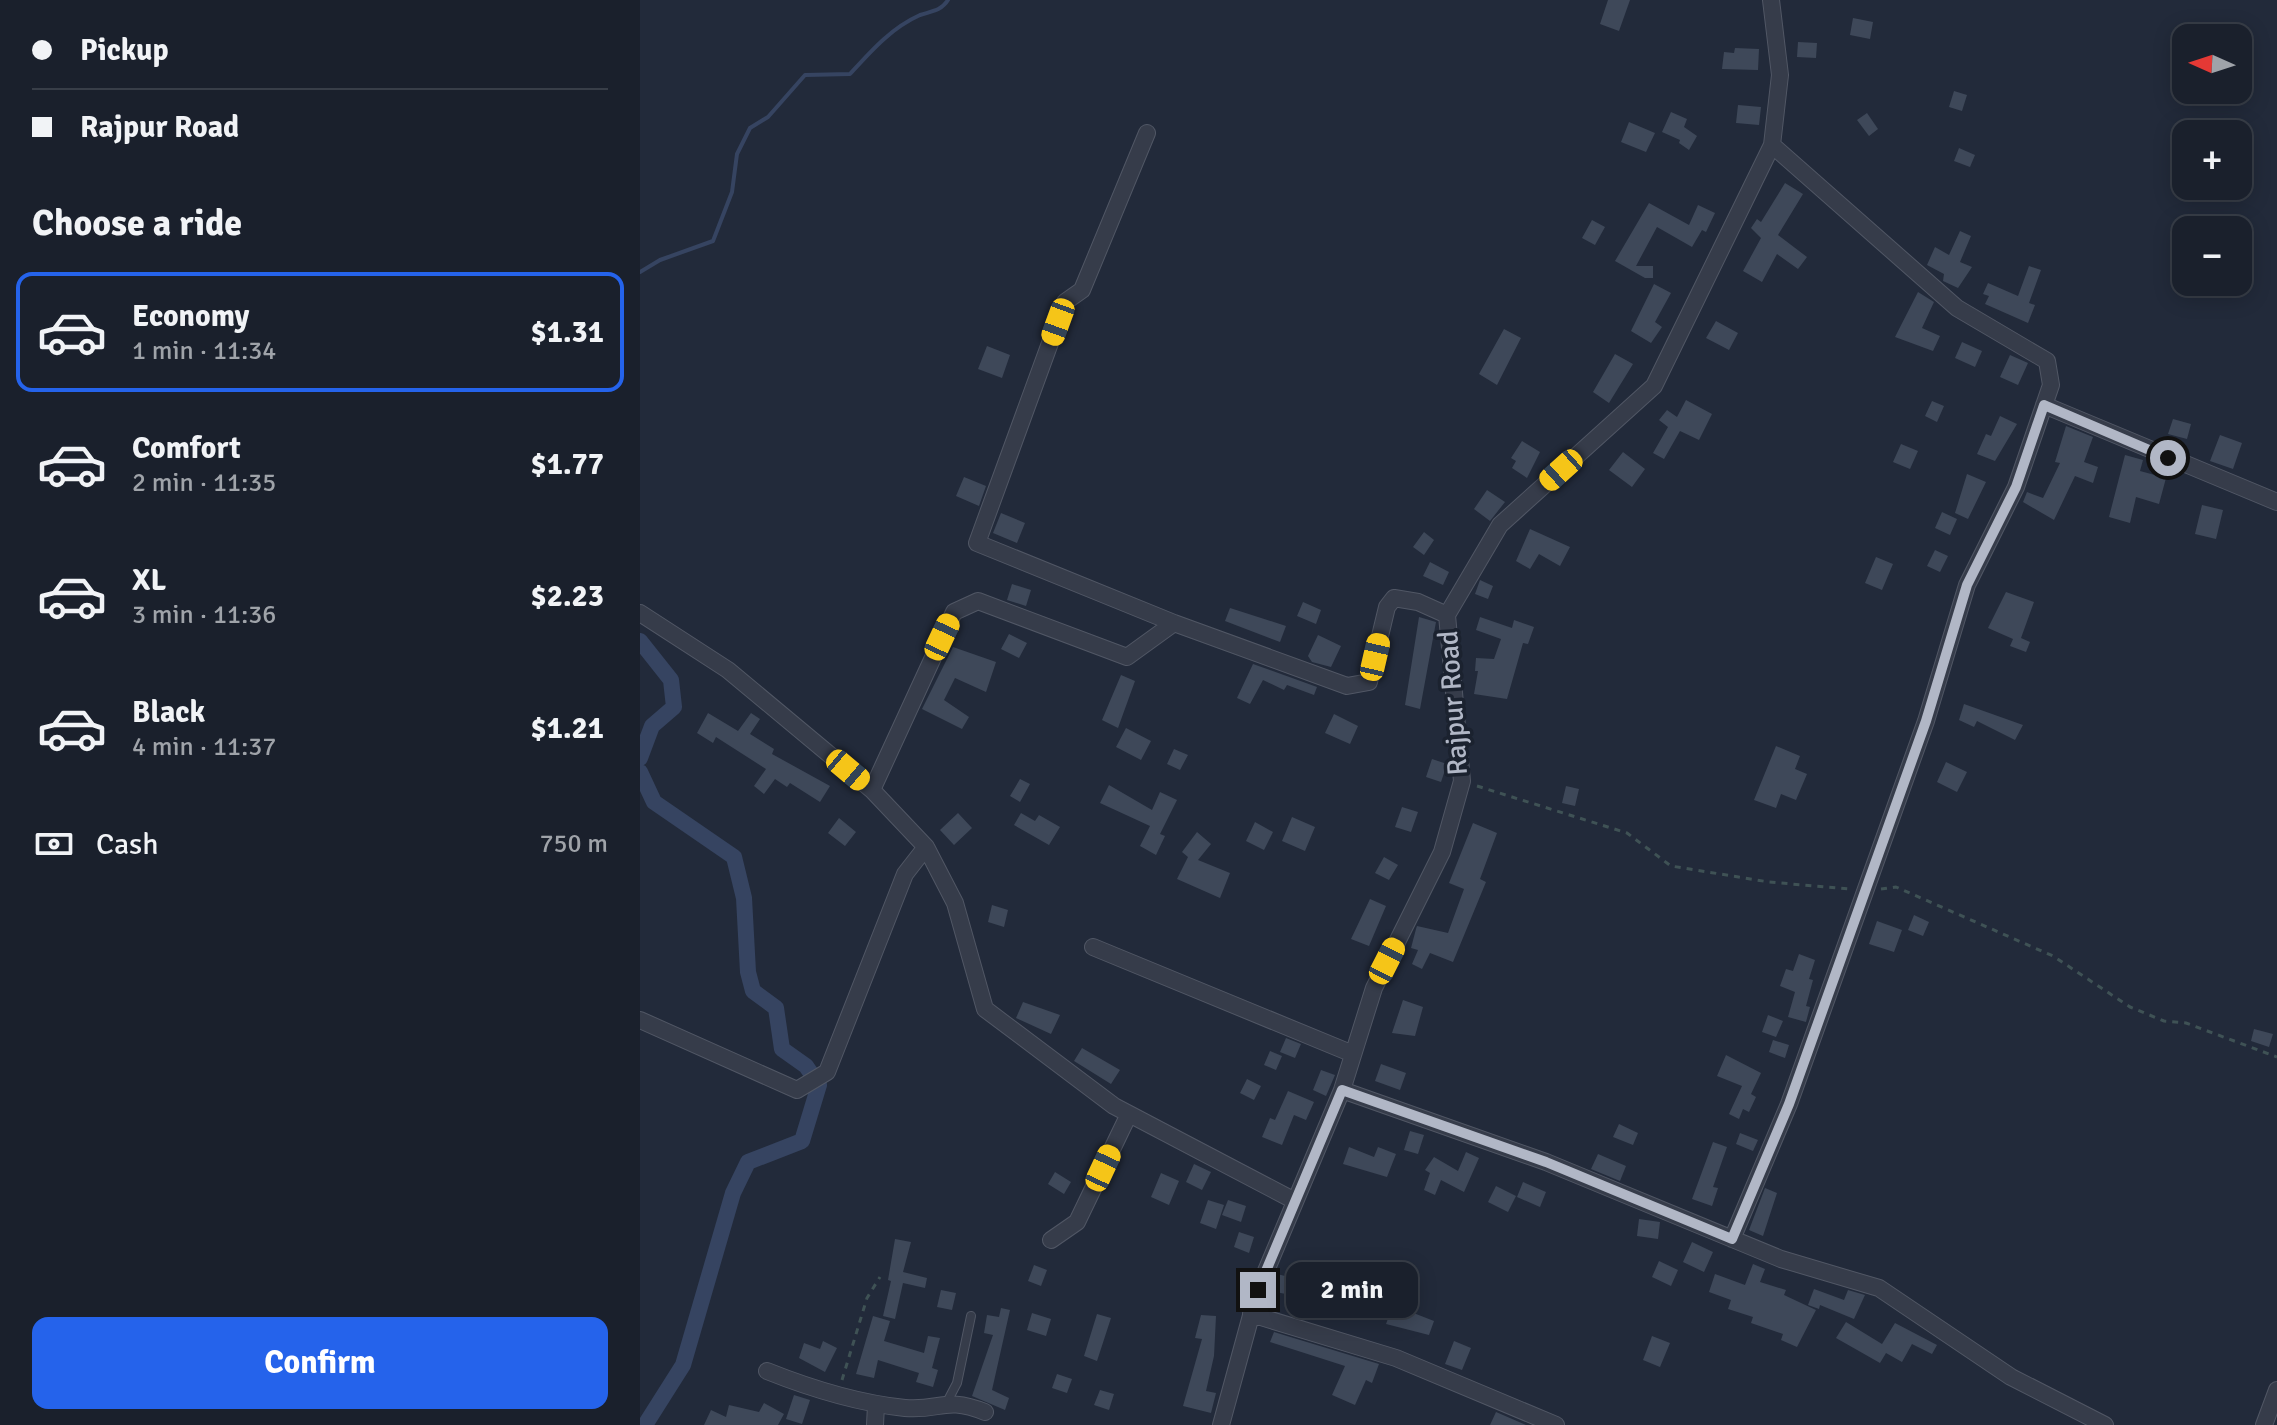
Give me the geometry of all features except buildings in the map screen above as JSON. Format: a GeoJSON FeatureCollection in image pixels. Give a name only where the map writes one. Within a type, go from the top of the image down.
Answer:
{"type":"FeatureCollection","features":[{"type":"Feature","properties":{"kind":"street","name":"Rajpur Road"},"geometry":{"type":"LineString","coordinates":[[1221,1425],[1251,1314],[1342,1090],[1374,988],[1442,852],[1462,781],[1447,615],[1500,525],[1654,386],[1772,145],[1780,75],[1771,0]]}},
{"type":"Feature","properties":{"kind":"street"},"geometry":{"type":"LineString","coordinates":[[1147,133],[1082,290],[1065,302],[977,543],[1174,623],[1347,686],[1369,682],[1387,607],[1394,598],[1418,602],[1447,615]]}},
{"type":"Feature","properties":{"kind":"street"},"geometry":{"type":"LineString","coordinates":[[1732,1239],[1789,1104],[1926,721],[1967,585],[2016,487],[2051,385],[2047,361],[1957,308],[1772,145]]}},
{"type":"Feature","properties":{"kind":"street"},"geometry":{"type":"LineString","coordinates":[[2044,405],[2277,502]]}},
{"type":"Feature","properties":{"kind":"street"},"geometry":{"type":"LineString","coordinates":[[872,790],[954,612],[978,601],[1127,657],[1174,623]]}},
{"type":"Feature","properties":{"kind":"street"},"geometry":{"type":"LineString","coordinates":[[640,613],[728,670],[872,790],[926,847],[955,903],[985,1009],[1129,1114],[1295,1201]]}},
{"type":"Feature","properties":{"kind":"street"},"geometry":{"type":"LineString","coordinates":[[640,1020],[797,1090],[807,1087],[827,1072],[905,874],[926,847]]}},
{"type":"Feature","properties":{"kind":"street"},"geometry":{"type":"LineString","coordinates":[[1093,947],[1353,1054]]}},
{"type":"Feature","properties":{"kind":"street"},"geometry":{"type":"LineString","coordinates":[[1342,1090],[1546,1162],[1781,1259],[1879,1288],[2011,1377],[2105,1425]]}},
{"type":"Feature","properties":{"kind":"street"},"geometry":{"type":"LineString","coordinates":[[1051,1240],[1077,1222],[1129,1114]]}},
{"type":"Feature","properties":{"kind":"street"},"geometry":{"type":"LineString","coordinates":[[1251,1314],[1396,1358],[1556,1425]]}},
{"type":"Feature","properties":{"kind":"street"},"geometry":{"type":"LineString","coordinates":[[767,1371],[876,1405],[919,1409],[947,1402],[985,1412]]}},
{"type":"Feature","properties":{"kind":"street"},"geometry":{"type":"LineString","coordinates":[[2264,1425],[2277,1390]]}},
{"type":"Feature","properties":{"kind":"street"},"geometry":{"type":"LineString","coordinates":[[875,1425],[876,1405]]}},
{"type":"Feature","properties":{"kind":"lane"},"geometry":{"type":"LineString","coordinates":[[947,1402],[957,1383],[971,1316]]}},
{"type":"Feature","properties":{"kind":"path"},"geometry":{"type":"LineString","coordinates":[[838,1395],[867,1298],[880,1277]]}},
{"type":"Feature","properties":{"kind":"waterway"},"geometry":{"type":"LineString","coordinates":[[640,272],[660,260],[713,241],[732,192],[737,154],[750,128],[768,117],[805,75],[850,74],[891,33],[910,20],[939,9],[948,0]]}},
{"type":"Feature","properties":{"kind":"waterway"},"geometry":{"type":"LineString","coordinates":[[640,641],[671,680],[674,707],[652,726],[640,758]]}},
{"type":"Feature","properties":{"kind":"waterway"},"geometry":{"type":"LineString","coordinates":[[640,772],[654,802],[734,857],[744,898],[748,972],[753,991],[776,1008],[782,1049],[806,1066],[819,1085],[802,1141],[748,1162],[733,1193],[683,1365],[645,1425]]}},
{"type":"Feature","properties":{"kind":"route"},"geometry":{"type":"LineString","coordinates":[[1258,1290],[1342,1090],[1546,1162],[1732,1239],[1789,1104],[1926,721],[1967,585],[2016,487],[2044,405],[2168,458]]}}]}
